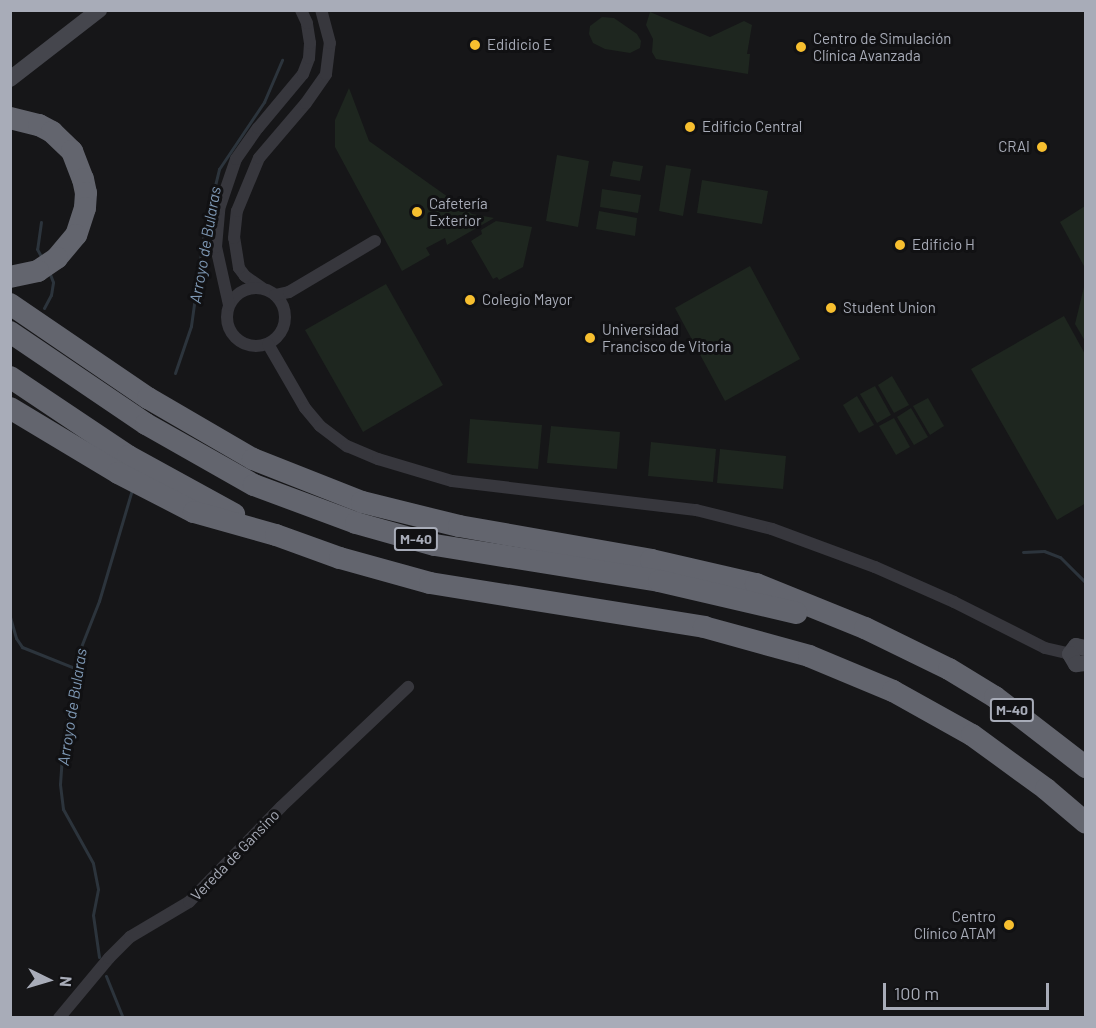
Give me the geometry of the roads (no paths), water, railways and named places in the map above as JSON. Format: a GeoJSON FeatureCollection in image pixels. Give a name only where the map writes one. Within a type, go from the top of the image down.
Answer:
{"type":"FeatureCollection","features":[{"type":"Feature","properties":{"kind":"highway"},"geometry":{"type":"LineString","coordinates":[[10,118],[39,125],[52,132],[72,151],[86,193],[85,208],[76,235],[57,258],[38,271],[10,278]]}},
{"type":"Feature","properties":{"kind":"highway"},"geometry":{"type":"LineString","coordinates":[[10,304],[148,398],[253,459],[362,502],[459,526],[651,560],[756,584],[865,628]]}},
{"type":"Feature","properties":{"kind":"highway","name":"M-40"},"geometry":{"type":"LineString","coordinates":[[10,332],[146,424],[254,484],[356,523],[435,545],[659,581],[865,628],[949,669],[995,698],[1086,768]]}},
{"type":"Feature","properties":{"kind":"highway","name":"M-40"},"geometry":{"type":"LineString","coordinates":[[10,377],[128,456],[276,535],[340,558],[430,583],[704,627],[809,656],[893,691],[972,735],[1046,789],[1086,823]]}},
{"type":"Feature","properties":{"kind":"highway"},"geometry":{"type":"LineString","coordinates":[[10,408],[118,473],[194,512],[276,535]]}},
{"type":"Feature","properties":{"kind":"street"},"geometry":{"type":"LineString","coordinates":[[301,10],[307,23],[310,43],[309,58],[303,75],[258,128],[236,159],[219,209],[216,247],[229,305],[228,326],[235,338],[247,345],[268,344],[275,339],[284,326],[284,309],[274,295],[244,276],[239,268],[234,238],[237,211],[259,158],[306,103],[326,74],[330,43],[321,10]]}},
{"type":"Feature","properties":{"kind":"street"},"geometry":{"type":"LineString","coordinates":[[10,79],[99,12]]}},
{"type":"Feature","properties":{"kind":"street"},"geometry":{"type":"LineString","coordinates":[[274,295],[289,292],[377,244],[294,297],[284,309]]}},
{"type":"Feature","properties":{"kind":"street"},"geometry":{"type":"LineString","coordinates":[[229,305],[237,295],[249,289],[262,288]]}},
{"type":"Feature","properties":{"kind":"street"},"geometry":{"type":"LineString","coordinates":[[268,344],[305,408],[320,426],[347,446],[378,459],[452,481],[685,508],[772,529],[875,567],[954,602],[1045,648],[1078,651],[1076,664],[1086,663]]}},
{"type":"Feature","properties":{"kind":"street","name":"Vereda de Gansino"},"geometry":{"type":"LineString","coordinates":[[59,1017],[130,937],[189,902],[281,807],[408,687]]}},
{"type":"Feature","properties":{"kind":"waterway","name":"Arroyo de Bularas"},"geometry":{"type":"LineString","coordinates":[[175,373],[191,326],[204,231],[219,169],[264,102],[282,60]]}},
{"type":"Feature","properties":{"kind":"waterway"},"geometry":{"type":"LineString","coordinates":[[41,222],[37,249],[42,258]]}},
{"type":"Feature","properties":{"kind":"waterway"},"geometry":{"type":"LineString","coordinates":[[44,308],[51,295],[53,282],[50,274]]}},
{"type":"Feature","properties":{"kind":"waterway","name":"Arroyo de Bularas"},"geometry":{"type":"LineString","coordinates":[[99,957],[93,915],[98,889],[93,863],[63,809],[60,784],[62,757],[79,652],[99,601],[131,493]]}},
{"type":"Feature","properties":{"kind":"waterway"},"geometry":{"type":"LineString","coordinates":[[1023,552],[1044,551],[1060,557],[1086,583]]}},
{"type":"Feature","properties":{"kind":"waterway"},"geometry":{"type":"LineString","coordinates":[[10,617],[16,638],[22,647],[77,669]]}},
{"type":"Feature","properties":{"kind":"waterway","name":"Arroyo de Bularas"},"geometry":{"type":"LineString","coordinates":[[106,976],[123,1018]]}},
{"type":"Feature","properties":{"kind":"place","name":"Edidicio E"},"geometry":{"type":"Point","coordinates":[475,45]}},
{"type":"Feature","properties":{"kind":"place","name":"Centro de Simulación Clínica Avanzada"},"geometry":{"type":"Point","coordinates":[801,47]}},
{"type":"Feature","properties":{"kind":"place","name":"Edificio Central"},"geometry":{"type":"Point","coordinates":[690,127]}},
{"type":"Feature","properties":{"kind":"place","name":"CRAI"},"geometry":{"type":"Point","coordinates":[1042,147]}},
{"type":"Feature","properties":{"kind":"place","name":"Cafetería Exterior"},"geometry":{"type":"Point","coordinates":[417,212]}},
{"type":"Feature","properties":{"kind":"place","name":"Edificio H"},"geometry":{"type":"Point","coordinates":[900,245]}},
{"type":"Feature","properties":{"kind":"place","name":"Colegio Mayor"},"geometry":{"type":"Point","coordinates":[470,300]}},
{"type":"Feature","properties":{"kind":"place","name":"Student Union"},"geometry":{"type":"Point","coordinates":[831,308]}},
{"type":"Feature","properties":{"kind":"place","name":"Universidad Francisco de Vitoria"},"geometry":{"type":"Point","coordinates":[590,338]}},
{"type":"Feature","properties":{"kind":"place","name":"Centro Clínico ATAM"},"geometry":{"type":"Point","coordinates":[1009,925]}}]}
